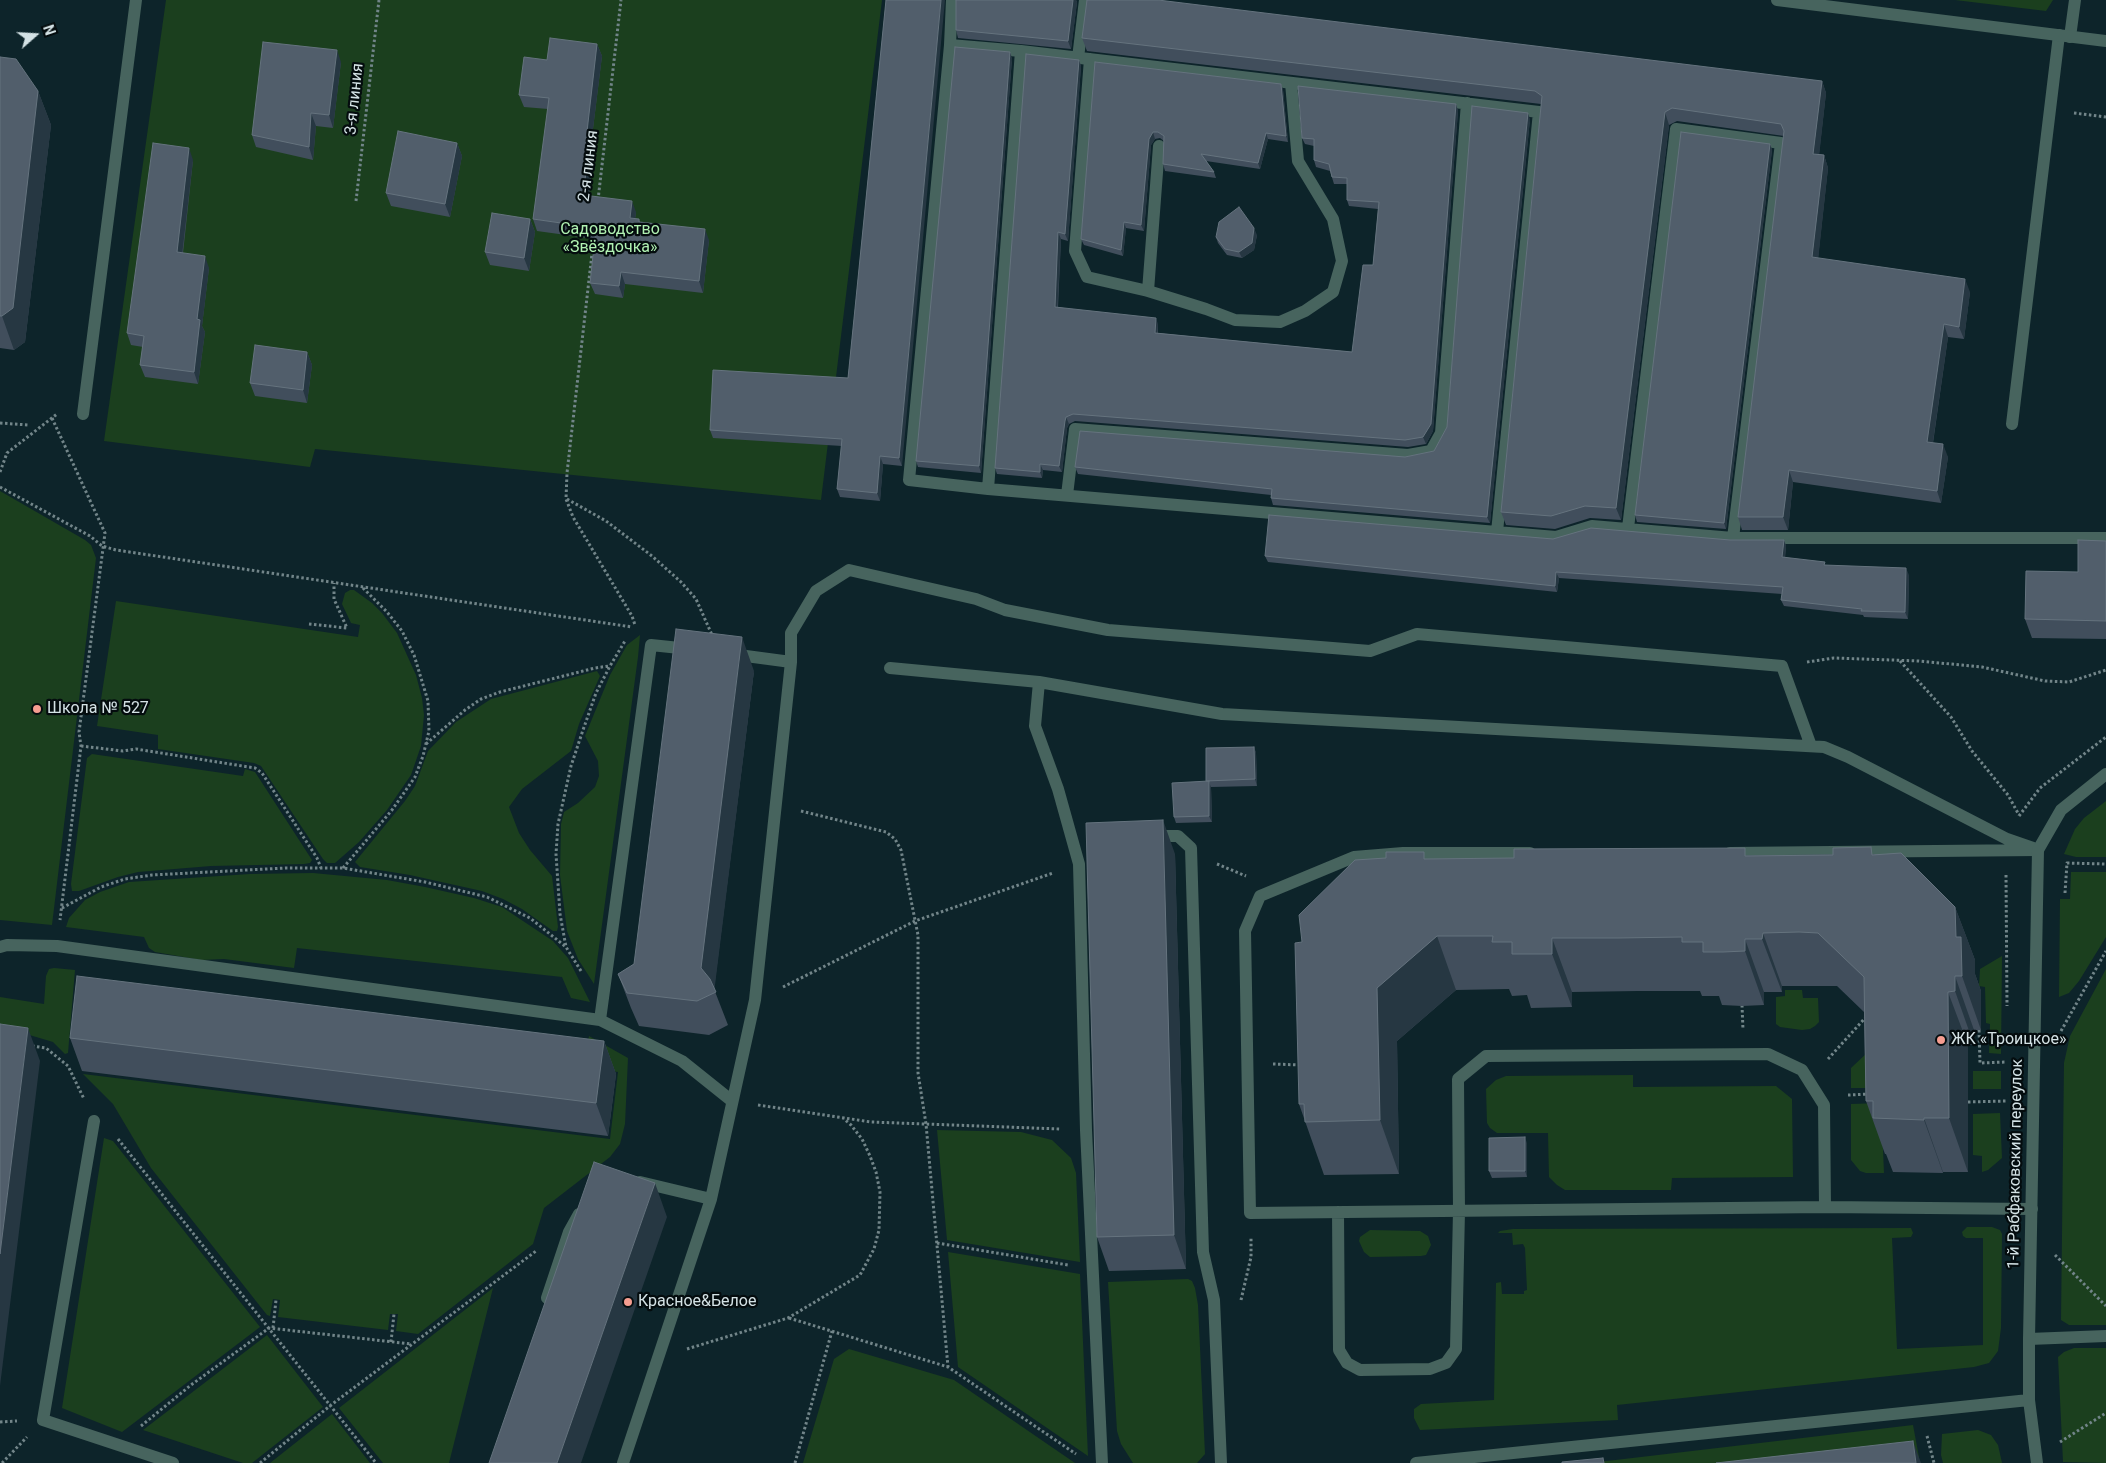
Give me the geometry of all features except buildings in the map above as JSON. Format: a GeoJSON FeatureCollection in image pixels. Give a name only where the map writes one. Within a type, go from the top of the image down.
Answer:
{"type":"FeatureCollection","features":[{"type":"Feature","properties":{"kind":"street"},"geometry":{"type":"LineString","coordinates":[[83,414],[136,0]]}},
{"type":"Feature","properties":{"kind":"street"},"geometry":{"type":"LineString","coordinates":[[952,0],[950,45],[909,480],[988,489],[1556,537],[1592,526],[1733,538],[2106,538]]}},
{"type":"Feature","properties":{"kind":"street"},"geometry":{"type":"LineString","coordinates":[[1085,0],[1075,251],[1087,277],[1148,291],[1206,308],[1234,320],[1280,322],[1305,311],[1333,292],[1342,261],[1333,219],[1298,162],[1291,83]]}},
{"type":"Feature","properties":{"kind":"street"},"geometry":{"type":"LineString","coordinates":[[1777,0],[2106,41]]}},
{"type":"Feature","properties":{"kind":"street"},"geometry":{"type":"LineString","coordinates":[[2012,424],[2050,110],[2065,36],[2075,0]]}},
{"type":"Feature","properties":{"kind":"street"},"geometry":{"type":"LineString","coordinates":[[950,45],[1539,112],[1497,532]]}},
{"type":"Feature","properties":{"kind":"street"},"geometry":{"type":"LineString","coordinates":[[988,489],[1021,52]]}},
{"type":"Feature","properties":{"kind":"street"},"geometry":{"type":"LineString","coordinates":[[1067,495],[1075,430],[1408,455],[1431,451],[1441,433],[1467,103]]}},
{"type":"Feature","properties":{"kind":"street"},"geometry":{"type":"LineString","coordinates":[[1628,528],[1676,129],[1781,143],[1733,538]]}},
{"type":"Feature","properties":{"kind":"street"},"geometry":{"type":"LineString","coordinates":[[1148,291],[1159,146]]}},
{"type":"Feature","properties":{"kind":"street"},"geometry":{"type":"LineString","coordinates":[[623,1463],[710,1199],[755,1000],[791,662],[791,633],[816,592],[849,570],[976,600],[1005,610],[1108,630],[1370,651],[1417,634],[1782,666],[1811,746]]}},
{"type":"Feature","properties":{"kind":"street"},"geometry":{"type":"LineString","coordinates":[[600,1020],[651,645],[703,651]]}},
{"type":"Feature","properties":{"kind":"street"},"geometry":{"type":"LineString","coordinates":[[721,653],[791,662]]}},
{"type":"Feature","properties":{"kind":"street"},"geometry":{"type":"LineString","coordinates":[[890,668],[1039,682],[1222,714],[1824,747],[1848,757],[2007,839],[2038,850]]}},
{"type":"Feature","properties":{"kind":"street"},"geometry":{"type":"LineString","coordinates":[[1039,682],[1035,726],[1077,838],[1086,1130],[1102,1463]]}},
{"type":"Feature","properties":{"kind":"street","name":"1-й Рабфаковский переулок"},"geometry":{"type":"LineString","coordinates":[[2036,1460],[2029,1400],[2029,1339],[2038,850],[2060,810],[2106,774]]}},
{"type":"Feature","properties":{"kind":"street"},"geometry":{"type":"LineString","coordinates":[[1139,836],[1178,836],[1191,848],[1203,1252],[1214,1300],[1220,1463]]}},
{"type":"Feature","properties":{"kind":"street"},"geometry":{"type":"LineString","coordinates":[[1718,853],[2038,850]]}},
{"type":"Feature","properties":{"kind":"street"},"geometry":{"type":"LineString","coordinates":[[1541,853],[1403,854],[1354,857],[1260,896],[1244,931],[1250,1213],[1825,1207],[2032,1209]]}},
{"type":"Feature","properties":{"kind":"street"},"geometry":{"type":"LineString","coordinates":[[0,947],[7,945],[57,946],[600,1020],[682,1061],[732,1102]]}},
{"type":"Feature","properties":{"kind":"street"},"geometry":{"type":"LineString","coordinates":[[1338,1212],[1339,1350],[1347,1363],[1360,1370],[1430,1369],[1446,1363],[1456,1349],[1458,1079],[1486,1056],[1768,1054],[1802,1070],[1824,1105],[1825,1207]]}},
{"type":"Feature","properties":{"kind":"street"},"geometry":{"type":"LineString","coordinates":[[94,1121],[43,1420],[173,1463]]}},
{"type":"Feature","properties":{"kind":"street"},"geometry":{"type":"LineString","coordinates":[[630,1180],[710,1199]]}},
{"type":"Feature","properties":{"kind":"street"},"geometry":{"type":"LineString","coordinates":[[544,1306],[569,1232],[587,1199]]}},
{"type":"Feature","properties":{"kind":"street"},"geometry":{"type":"LineString","coordinates":[[2029,1339],[2106,1336]]}},
{"type":"Feature","properties":{"kind":"street"},"geometry":{"type":"LineString","coordinates":[[1416,1463],[2029,1400]]}},
{"type":"Feature","properties":{"kind":"path","name":"3-я линия"},"geometry":{"type":"LineString","coordinates":[[356,200],[379,0]]}},
{"type":"Feature","properties":{"kind":"path","name":"2-я линия"},"geometry":{"type":"LineString","coordinates":[[597,207],[621,0]]}},
{"type":"Feature","properties":{"kind":"path"},"geometry":{"type":"LineString","coordinates":[[2050,110],[2106,117]]}},
{"type":"Feature","properties":{"kind":"path","name":"2-я линия"},"geometry":{"type":"LineString","coordinates":[[566,499],[569,454],[595,227]]}},
{"type":"Feature","properties":{"kind":"path"},"geometry":{"type":"LineString","coordinates":[[52,418],[105,533],[79,732],[81,746],[57,946]]}},
{"type":"Feature","properties":{"kind":"path"},"geometry":{"type":"LineString","coordinates":[[0,423],[28,425]]}},
{"type":"Feature","properties":{"kind":"path"},"geometry":{"type":"LineString","coordinates":[[0,487],[90,536],[102,546],[116,550],[635,628]]}},
{"type":"Feature","properties":{"kind":"path"},"geometry":{"type":"LineString","coordinates":[[566,499],[573,518],[632,616],[635,628]]}},
{"type":"Feature","properties":{"kind":"path"},"geometry":{"type":"LineString","coordinates":[[566,499],[606,521],[652,556],[681,582],[696,599],[721,653]]}},
{"type":"Feature","properties":{"kind":"path"},"geometry":{"type":"LineString","coordinates":[[309,624],[347,628],[334,599],[334,583]]}},
{"type":"Feature","properties":{"kind":"path"},"geometry":{"type":"LineString","coordinates":[[343,868],[392,810],[415,778],[428,731],[428,701],[414,655],[402,631],[387,612],[362,587]]}},
{"type":"Feature","properties":{"kind":"path"},"geometry":{"type":"LineString","coordinates":[[566,947],[557,886],[556,854],[562,798],[576,748],[596,693],[620,647],[635,628]]}},
{"type":"Feature","properties":{"kind":"path"},"geometry":{"type":"LineString","coordinates":[[1782,666],[1834,658],[1899,660],[1982,667],[2045,681],[2070,682],[2106,670]]}},
{"type":"Feature","properties":{"kind":"path"},"geometry":{"type":"LineString","coordinates":[[1899,660],[1950,717],[1972,751],[2008,795],[2019,815]]}},
{"type":"Feature","properties":{"kind":"path"},"geometry":{"type":"LineString","coordinates":[[425,744],[465,710],[481,700],[500,692],[595,668],[610,666]]}},
{"type":"Feature","properties":{"kind":"path"},"geometry":{"type":"LineString","coordinates":[[81,746],[123,751],[136,749],[255,768],[262,773],[312,850],[321,868]]}},
{"type":"Feature","properties":{"kind":"path"},"geometry":{"type":"LineString","coordinates":[[776,805],[886,832],[895,839],[901,850],[918,935],[918,1073],[926,1124],[948,1367]]}},
{"type":"Feature","properties":{"kind":"path"},"geometry":{"type":"LineString","coordinates":[[1191,848],[1207,860],[1253,879],[1260,896]]}},
{"type":"Feature","properties":{"kind":"path"},"geometry":{"type":"LineString","coordinates":[[2059,894],[2065,893],[2067,863],[2106,864]]}},
{"type":"Feature","properties":{"kind":"path"},"geometry":{"type":"LineString","coordinates":[[755,1000],[915,921],[1079,864]]}},
{"type":"Feature","properties":{"kind":"path"},"geometry":{"type":"LineString","coordinates":[[61,908],[101,887],[125,879],[192,872],[343,868],[425,882],[487,897],[530,918],[566,947],[602,1006]]}},
{"type":"Feature","properties":{"kind":"path"},"geometry":{"type":"LineString","coordinates":[[2058,1037],[2106,952]]}},
{"type":"Feature","properties":{"kind":"path"},"geometry":{"type":"LineString","coordinates":[[1742,1006],[1743,1021]]}},
{"type":"Feature","properties":{"kind":"path"},"geometry":{"type":"LineString","coordinates":[[1828,1059],[1868,1016]]}},
{"type":"Feature","properties":{"kind":"path"},"geometry":{"type":"LineString","coordinates":[[1979,1030],[1980,1062],[2007,1062]]}},
{"type":"Feature","properties":{"kind":"path"},"geometry":{"type":"LineString","coordinates":[[28,1044],[46,1048],[68,1066],[94,1121],[116,1137],[271,1328],[376,1463]]}},
{"type":"Feature","properties":{"kind":"path"},"geometry":{"type":"LineString","coordinates":[[1247,1064],[1306,1065]]}},
{"type":"Feature","properties":{"kind":"path"},"geometry":{"type":"LineString","coordinates":[[1845,1095],[1872,1094]]}},
{"type":"Feature","properties":{"kind":"path"},"geometry":{"type":"LineString","coordinates":[[1968,1102],[2007,1101]]}},
{"type":"Feature","properties":{"kind":"path"},"geometry":{"type":"LineString","coordinates":[[732,1102],[871,1122],[1086,1130]]}},
{"type":"Feature","properties":{"kind":"path"},"geometry":{"type":"LineString","coordinates":[[682,1350],[788,1318],[860,1276],[874,1249],[881,1209],[876,1172],[862,1139],[843,1118]]}},
{"type":"Feature","properties":{"kind":"path"},"geometry":{"type":"LineString","coordinates":[[260,1463],[331,1405],[527,1256],[569,1232]]}},
{"type":"Feature","properties":{"kind":"path"},"geometry":{"type":"LineString","coordinates":[[937,1243],[1093,1269]]}},
{"type":"Feature","properties":{"kind":"path"},"geometry":{"type":"LineString","coordinates":[[2080,1279],[2106,1306]]}},
{"type":"Feature","properties":{"kind":"path"},"geometry":{"type":"LineString","coordinates":[[271,1328],[276,1300]]}},
{"type":"Feature","properties":{"kind":"path"},"geometry":{"type":"LineString","coordinates":[[391,1342],[394,1314]]}},
{"type":"Feature","properties":{"kind":"path"},"geometry":{"type":"LineString","coordinates":[[788,1318],[948,1367],[1083,1458]]}},
{"type":"Feature","properties":{"kind":"path"},"geometry":{"type":"LineString","coordinates":[[118,1445],[191,1385],[271,1328],[411,1344]]}},
{"type":"Feature","properties":{"kind":"path"},"geometry":{"type":"LineString","coordinates":[[796,1463],[832,1331]]}},
{"type":"Feature","properties":{"kind":"path"},"geometry":{"type":"LineString","coordinates":[[2036,1460],[2106,1413]]}},
{"type":"Feature","properties":{"kind":"path"},"geometry":{"type":"LineString","coordinates":[[2,1463],[43,1420]]}},
{"type":"Feature","properties":{"kind":"green space","name":"Садоводство «Звёздочка»"},"geometry":{"type":"Polygon","coordinates":[[[166,0],[882,0],[821,500],[315,449],[310,467],[104,441],[166,0]]]}},
{"type":"Feature","properties":{"kind":"green space"},"geometry":{"type":"Polygon","coordinates":[[[1955,0],[2053,0],[2046,11],[1955,0]]]}},
{"type":"Feature","properties":{"kind":"green space","name":"Школа № 527"},"geometry":{"type":"Polygon","coordinates":[[[0,491],[85,540],[91,545],[96,558],[52,925],[0,920],[0,491]]]}},
{"type":"Feature","properties":{"kind":"green space"},"geometry":{"type":"Polygon","coordinates":[[[354,590],[372,603],[397,633],[416,675],[424,715],[421,746],[411,775],[387,810],[359,842],[335,863],[327,863],[323,859],[261,766],[254,763],[158,749],[158,735],[97,726],[116,601],[358,637],[360,625],[351,623],[342,604],[345,593],[354,590]]]}},
{"type":"Feature","properties":{"kind":"green space"},"geometry":{"type":"Polygon","coordinates":[[[640,635],[594,984],[578,959],[567,931],[560,875],[561,824],[564,812],[578,803],[595,787],[599,776],[598,761],[585,736],[610,675],[627,645],[640,635]]]}},
{"type":"Feature","properties":{"kind":"green space"},"geometry":{"type":"Polygon","coordinates":[[[597,671],[600,676],[579,724],[571,751],[522,789],[509,807],[519,833],[530,850],[552,876],[557,931],[553,931],[522,909],[482,891],[410,875],[360,867],[355,862],[415,786],[428,751],[456,722],[491,699],[597,671]]]}},
{"type":"Feature","properties":{"kind":"green space"},"geometry":{"type":"Polygon","coordinates":[[[92,754],[243,776],[245,769],[255,772],[312,860],[310,863],[304,864],[211,866],[138,872],[79,891],[72,891],[71,884],[87,758],[92,754]]]}},
{"type":"Feature","properties":{"kind":"green space"},"geometry":{"type":"Polygon","coordinates":[[[2106,801],[2106,857],[2076,857],[2064,854],[2075,829],[2084,818],[2106,801]]]}},
{"type":"Feature","properties":{"kind":"green space"},"geometry":{"type":"Polygon","coordinates":[[[2071,872],[2106,872],[2106,937],[2079,981],[2069,993],[2059,997],[2060,899],[2070,899],[2071,872]]]}},
{"type":"Feature","properties":{"kind":"green space"},"geometry":{"type":"Polygon","coordinates":[[[313,873],[387,880],[474,898],[502,907],[553,941],[568,958],[590,1002],[571,998],[562,977],[297,948],[294,968],[224,959],[201,960],[155,952],[149,948],[144,937],[66,927],[69,918],[85,900],[100,892],[129,882],[250,874],[313,873]]]}},
{"type":"Feature","properties":{"kind":"green space"},"geometry":{"type":"Polygon","coordinates":[[[2002,956],[2001,1054],[1989,1053],[1990,1024],[1986,1023],[1985,987],[1979,986],[1980,969],[2002,956]]]}},
{"type":"Feature","properties":{"kind":"green space"},"geometry":{"type":"Polygon","coordinates":[[[49,969],[75,970],[68,1053],[65,1054],[53,1042],[16,1031],[0,1032],[0,997],[44,1004],[46,976],[49,969]]]}},
{"type":"Feature","properties":{"kind":"green space"},"geometry":{"type":"Polygon","coordinates":[[[2106,969],[2106,1325],[2069,1325],[2061,1320],[2064,1063],[2070,1036],[2106,969]]]}},
{"type":"Feature","properties":{"kind":"green space"},"geometry":{"type":"Polygon","coordinates":[[[1785,990],[1802,990],[1803,998],[1818,998],[1819,1022],[1815,1026],[1802,1030],[1780,1027],[1776,1024],[1776,997],[1785,996],[1785,990]]]}},
{"type":"Feature","properties":{"kind":"green space"},"geometry":{"type":"Polygon","coordinates":[[[1886,1035],[1881,1088],[1851,1088],[1851,1068],[1886,1035]]]}},
{"type":"Feature","properties":{"kind":"green space"},"geometry":{"type":"Polygon","coordinates":[[[589,1036],[628,1058],[625,1124],[620,1144],[610,1157],[544,1208],[533,1244],[418,1334],[396,1331],[398,1314],[390,1314],[388,1330],[278,1317],[280,1300],[273,1299],[270,1316],[267,1315],[151,1168],[113,1104],[83,1074],[610,1139],[618,1072],[583,1067],[589,1036]]]}},
{"type":"Feature","properties":{"kind":"green space"},"geometry":{"type":"Polygon","coordinates":[[[1973,1071],[2001,1071],[2001,1089],[1973,1089],[1973,1071]]]}},
{"type":"Feature","properties":{"kind":"green space"},"geometry":{"type":"Polygon","coordinates":[[[1633,1075],[1633,1087],[1776,1086],[1792,1099],[1793,1177],[1672,1178],[1671,1190],[1565,1190],[1549,1177],[1548,1133],[1497,1133],[1487,1123],[1486,1089],[1496,1080],[1506,1076],[1633,1075]]]}},
{"type":"Feature","properties":{"kind":"green space"},"geometry":{"type":"Polygon","coordinates":[[[1881,1103],[1884,1173],[1866,1173],[1860,1171],[1851,1160],[1851,1104],[1881,1103]]]}},
{"type":"Feature","properties":{"kind":"green space"},"geometry":{"type":"Polygon","coordinates":[[[2000,1113],[2002,1158],[1988,1170],[1982,1172],[1982,1156],[1973,1155],[1973,1114],[2000,1113]]]}},
{"type":"Feature","properties":{"kind":"green space"},"geometry":{"type":"Polygon","coordinates":[[[937,1130],[1021,1132],[1052,1140],[1071,1158],[1076,1173],[1080,1262],[947,1240],[937,1130]]]}},
{"type":"Feature","properties":{"kind":"green space"},"geometry":{"type":"Polygon","coordinates":[[[104,1138],[113,1141],[260,1327],[122,1432],[62,1408],[104,1138]]]}},
{"type":"Feature","properties":{"kind":"green space"},"geometry":{"type":"Polygon","coordinates":[[[1967,1227],[1992,1227],[2000,1230],[2002,1234],[2001,1328],[1998,1351],[1989,1363],[1974,1367],[1617,1405],[1618,1420],[1420,1430],[1414,1418],[1414,1409],[1421,1404],[1494,1400],[1496,1283],[1501,1282],[1502,1294],[1524,1294],[1524,1291],[1527,1290],[1525,1248],[1523,1244],[1513,1245],[1512,1233],[1498,1233],[1500,1231],[1513,1229],[1911,1228],[1913,1233],[1911,1237],[1892,1238],[1897,1349],[1983,1345],[1983,1238],[1966,1238],[1963,1236],[1962,1232],[1967,1227]]]}},
{"type":"Feature","properties":{"kind":"green space"},"geometry":{"type":"Polygon","coordinates":[[[1370,1230],[1420,1231],[1428,1236],[1431,1245],[1426,1255],[1421,1256],[1370,1257],[1364,1252],[1359,1241],[1360,1237],[1370,1230]]]}},
{"type":"Feature","properties":{"kind":"green space"},"geometry":{"type":"Polygon","coordinates":[[[948,1252],[1080,1274],[1088,1456],[958,1367],[948,1252]]]}},
{"type":"Feature","properties":{"kind":"green space"},"geometry":{"type":"Polygon","coordinates":[[[1188,1279],[1192,1281],[1195,1288],[1198,1305],[1205,1454],[1197,1463],[1133,1463],[1121,1444],[1117,1431],[1108,1282],[1188,1279]]]}},
{"type":"Feature","properties":{"kind":"green space"},"geometry":{"type":"Polygon","coordinates":[[[493,1288],[449,1463],[383,1463],[339,1408],[493,1288]]]}},
{"type":"Feature","properties":{"kind":"green space"},"geometry":{"type":"Polygon","coordinates":[[[267,1335],[323,1407],[252,1463],[243,1463],[143,1430],[267,1335]]]}},
{"type":"Feature","properties":{"kind":"green space"},"geometry":{"type":"Polygon","coordinates":[[[2074,1348],[2106,1348],[2106,1463],[2063,1462],[2058,1357],[2074,1348]]]}},
{"type":"Feature","properties":{"kind":"green space"},"geometry":{"type":"Polygon","coordinates":[[[849,1349],[954,1380],[1075,1463],[803,1463],[834,1359],[849,1349]]]}},
{"type":"Feature","properties":{"kind":"green space"},"geometry":{"type":"Polygon","coordinates":[[[332,1414],[370,1463],[270,1463],[332,1414]]]}},
{"type":"Feature","properties":{"kind":"green space"},"geometry":{"type":"Polygon","coordinates":[[[1913,1425],[1919,1457],[1874,1463],[1590,1463],[1913,1425]]]}},
{"type":"Feature","properties":{"kind":"green space"},"geometry":{"type":"Polygon","coordinates":[[[1978,1430],[1991,1435],[1998,1445],[2002,1463],[1943,1463],[1941,1455],[1942,1434],[1978,1430]]]}},
{"type":"Feature","properties":{"kind":"place","name":"Школа № 527"},"geometry":{"type":"Point","coordinates":[37,709]}},
{"type":"Feature","properties":{"kind":"place","name":"ЖК «Троицкое»"},"geometry":{"type":"Point","coordinates":[1941,1040]}},
{"type":"Feature","properties":{"kind":"place","name":"Красное&Белое"},"geometry":{"type":"Point","coordinates":[628,1302]}}]}
